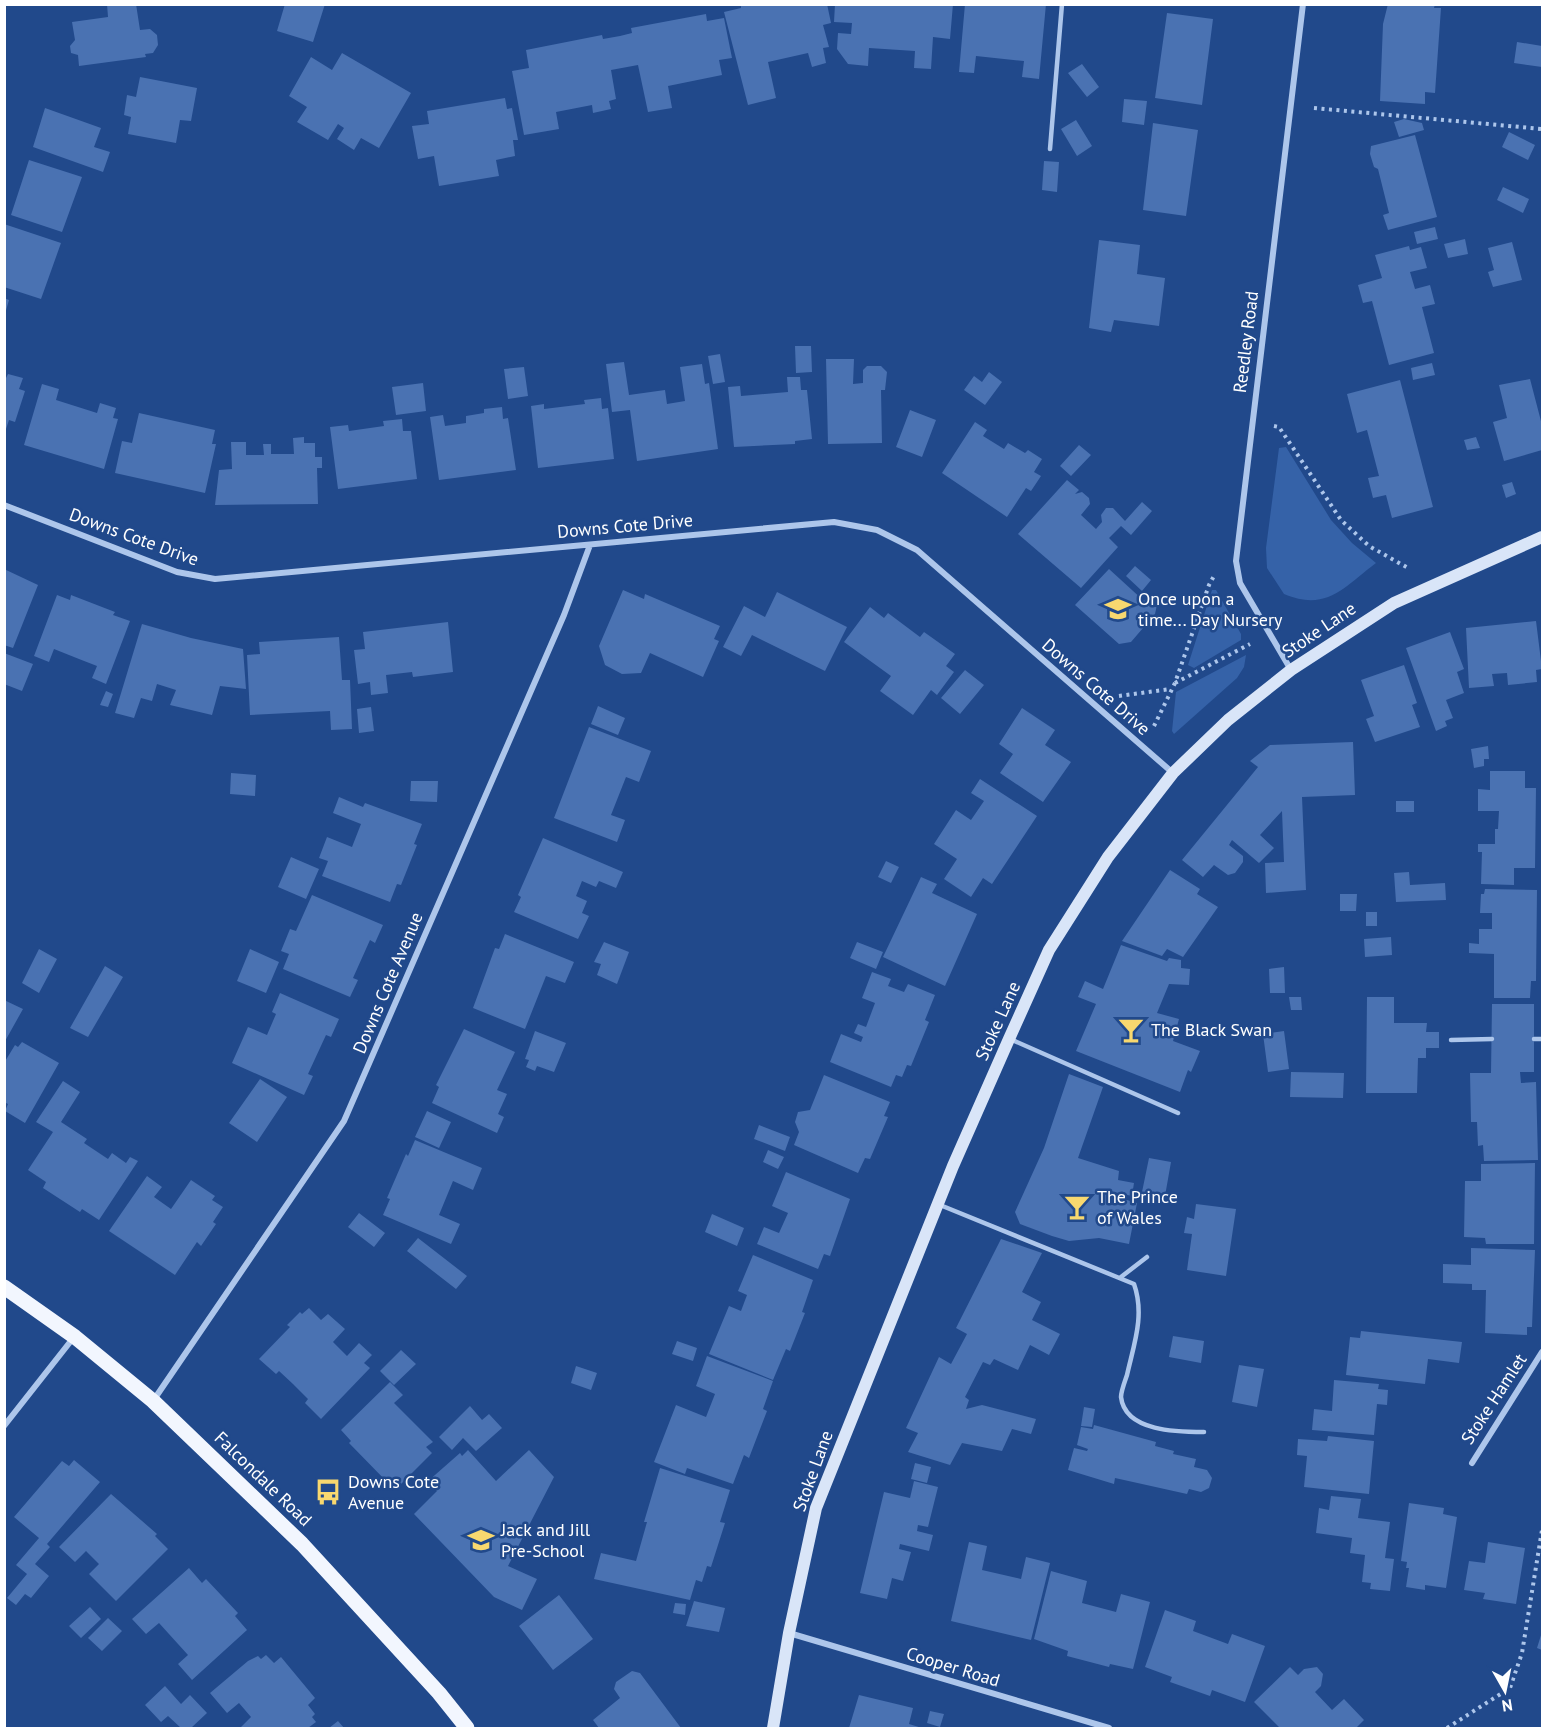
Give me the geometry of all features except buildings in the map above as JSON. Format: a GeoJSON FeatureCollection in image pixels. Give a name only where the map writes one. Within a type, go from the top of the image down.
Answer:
{"type":"FeatureCollection","features":[{"type":"Feature","properties":{"kind":"main road","name":"Falcondale Road"},"geometry":{"type":"LineString","coordinates":[[4,1287],[75,1336],[153,1401],[302,1544],[439,1693],[467,1728]]}},
{"type":"Feature","properties":{"kind":"street","name":"Reedley Road"},"geometry":{"type":"LineString","coordinates":[[1291,670],[1240,583],[1236,561],[1251,417],[1292,106],[1303,4]]}},
{"type":"Feature","properties":{"kind":"street","name":"Downs Cote Drive"},"geometry":{"type":"LineString","coordinates":[[4,505],[177,572],[215,579],[834,522],[877,530],[917,550],[1173,773]]}},
{"type":"Feature","properties":{"kind":"street","name":"Stoke Lane"},"geometry":{"type":"LineString","coordinates":[[773,1728],[789,1633],[816,1508],[938,1204],[1009,1039],[1049,950],[1108,857],[1173,773],[1228,720],[1291,670],[1394,603],[1542,541]]}},
{"type":"Feature","properties":{"kind":"street","name":"Downs Cote Avenue"},"geometry":{"type":"LineString","coordinates":[[153,1401],[344,1121],[564,615],[590,545]]}},
{"type":"Feature","properties":{"kind":"street"},"geometry":{"type":"LineString","coordinates":[[4,1426],[75,1336]]}},
{"type":"Feature","properties":{"kind":"street","name":"Stoke Hamlet"},"geometry":{"type":"LineString","coordinates":[[1472,1463],[1542,1352]]}},
{"type":"Feature","properties":{"kind":"street","name":"Cooper Road"},"geometry":{"type":"LineString","coordinates":[[789,1633],[1109,1728]]}},
{"type":"Feature","properties":{"kind":"lane"},"geometry":{"type":"LineString","coordinates":[[1050,149],[1062,4]]}},
{"type":"Feature","properties":{"kind":"lane"},"geometry":{"type":"LineString","coordinates":[[1009,1039],[1178,1113]]}},
{"type":"Feature","properties":{"kind":"lane"},"geometry":{"type":"LineString","coordinates":[[1451,1040],[1492,1039]]}},
{"type":"Feature","properties":{"kind":"lane"},"geometry":{"type":"LineString","coordinates":[[1534,1039],[1542,1039]]}},
{"type":"Feature","properties":{"kind":"lane"},"geometry":{"type":"LineString","coordinates":[[938,1204],[1134,1284],[1141,1314],[1121,1397],[1130,1415],[1146,1425],[1170,1432],[1204,1432]]}},
{"type":"Feature","properties":{"kind":"lane"},"geometry":{"type":"LineString","coordinates":[[1121,1278],[1147,1257]]}},
{"type":"Feature","properties":{"kind":"path"},"geometry":{"type":"LineString","coordinates":[[1292,106],[1542,129]]}},
{"type":"Feature","properties":{"kind":"path"},"geometry":{"type":"LineString","coordinates":[[1251,417],[1279,427],[1341,520],[1369,546],[1436,584]]}},
{"type":"Feature","properties":{"kind":"path"},"geometry":{"type":"LineString","coordinates":[[1144,748],[1175,683],[1209,585],[1237,538]]}},
{"type":"Feature","properties":{"kind":"path"},"geometry":{"type":"LineString","coordinates":[[1175,683],[1270,634]]}},
{"type":"Feature","properties":{"kind":"path"},"geometry":{"type":"LineString","coordinates":[[1088,701],[1172,689]]}},
{"type":"Feature","properties":{"kind":"path"},"geometry":{"type":"LineString","coordinates":[[1447,1728],[1510,1688],[1522,1653],[1542,1530]]}},
{"type":"Feature","properties":{"kind":"shaded area"},"geometry":{"type":"Polygon","coordinates":[[[1286,447],[1331,520],[1352,543],[1376,563],[1344,588],[1324,598],[1299,599],[1284,594],[1267,568],[1266,548],[1279,448],[1286,447]]]}},
{"type":"Feature","properties":{"kind":"shaded area"},"geometry":{"type":"Polygon","coordinates":[[[1212,590],[1216,590],[1241,634],[1241,640],[1194,668],[1188,665],[1212,590]]]}},
{"type":"Feature","properties":{"kind":"shaded area"},"geometry":{"type":"Polygon","coordinates":[[[1246,655],[1244,667],[1237,678],[1174,734],[1172,731],[1176,692],[1246,655]]]}},
{"type":"Feature","properties":{"kind":"place","name":"Once upon a time... Day Nursery"},"geometry":{"type":"Point","coordinates":[1118,609]}},
{"type":"Feature","properties":{"kind":"place","name":"The Black Swan"},"geometry":{"type":"Point","coordinates":[1131,1030]}},
{"type":"Feature","properties":{"kind":"place","name":"The Prince of Wales"},"geometry":{"type":"Point","coordinates":[1077,1207]}},
{"type":"Feature","properties":{"kind":"place","name":"Downs Cote Avenue"},"geometry":{"type":"Point","coordinates":[328,1492]}},
{"type":"Feature","properties":{"kind":"place","name":"Jack and Jill Pre-School"},"geometry":{"type":"Point","coordinates":[481,1540]}}]}
